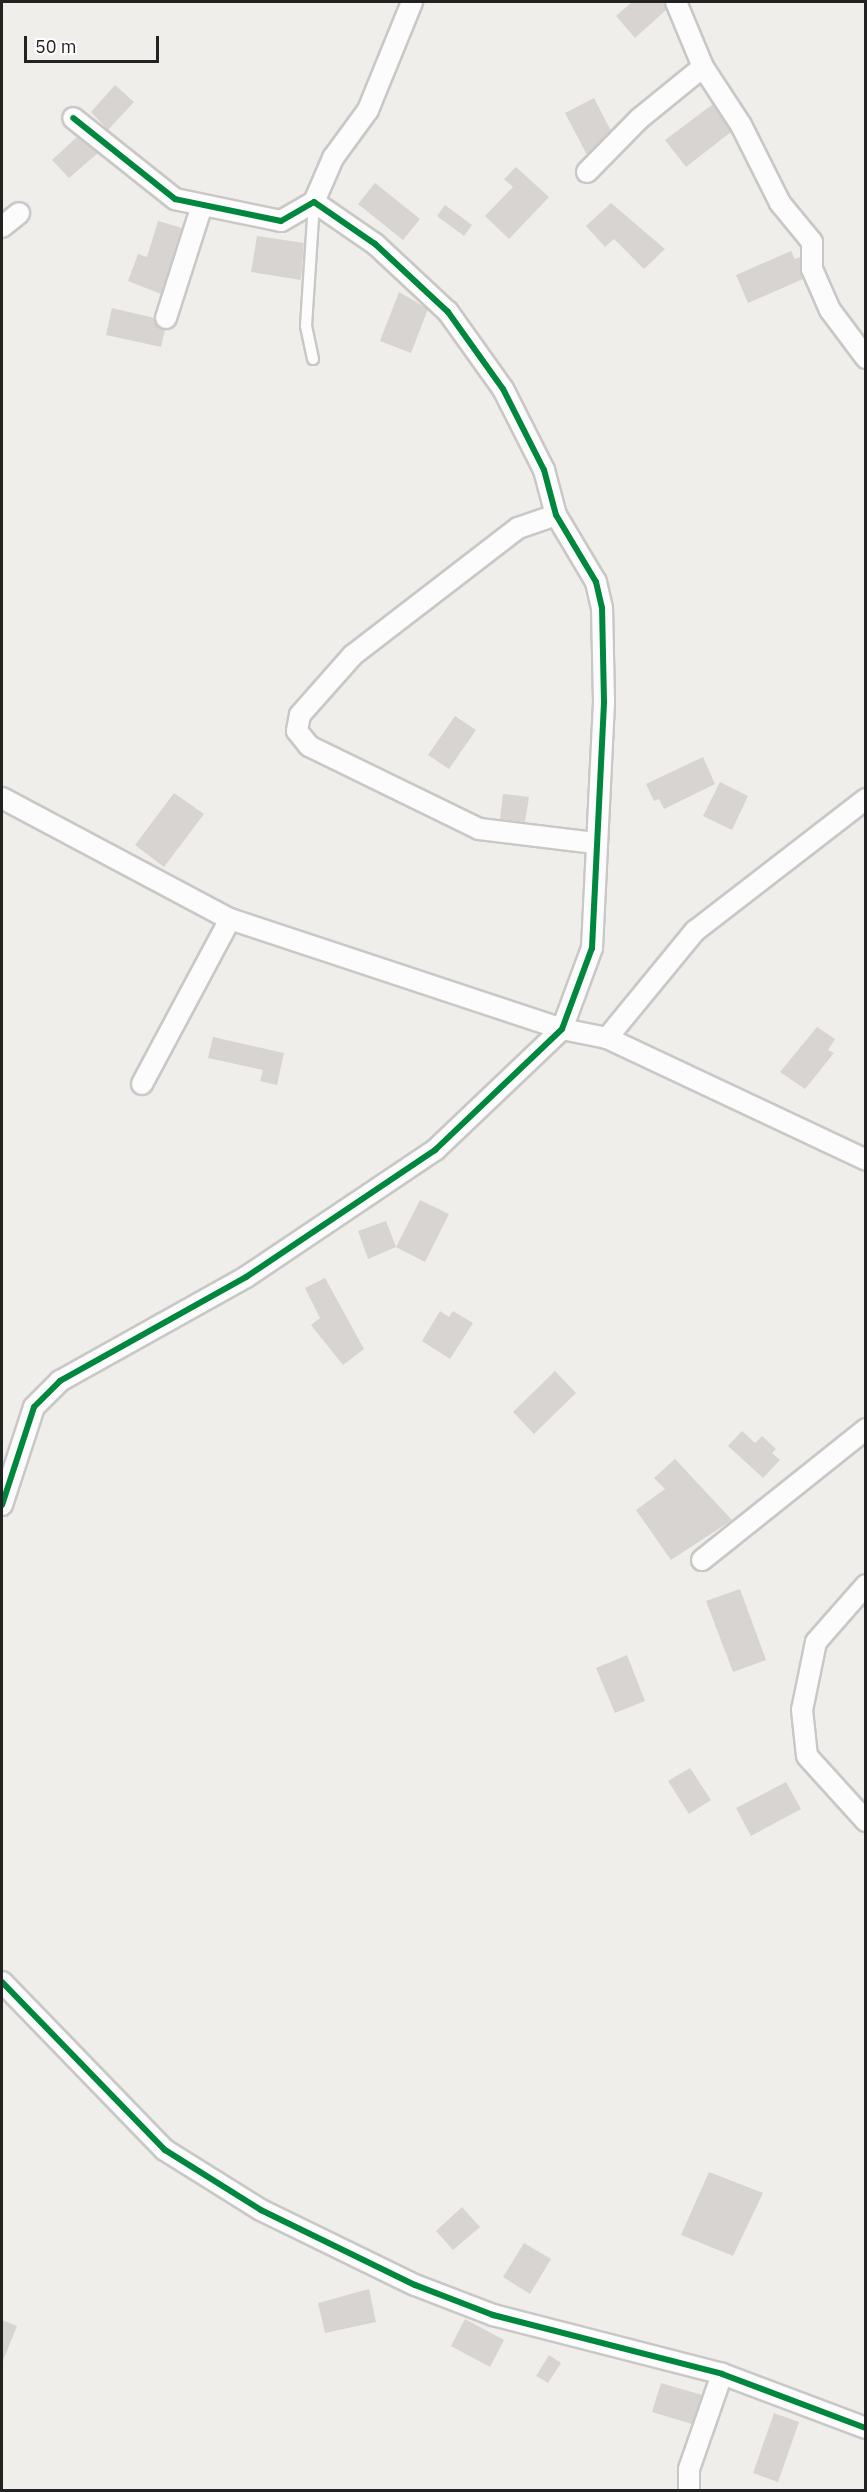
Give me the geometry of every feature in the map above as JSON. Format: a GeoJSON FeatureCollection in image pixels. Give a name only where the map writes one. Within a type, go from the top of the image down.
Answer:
{"type":"FeatureCollection","features":[{"type":"Feature","properties":{"kind":"street"},"geometry":{"type":"LineString","coordinates":[[73,118],[175,199],[201,208],[281,221],[314,202],[333,158],[368,111],[412,2]]}},
{"type":"Feature","properties":{"kind":"street"},"geometry":{"type":"LineString","coordinates":[[676,2],[704,67],[741,125],[780,203],[812,242],[812,269],[830,310],[866,358]]}},
{"type":"Feature","properties":{"kind":"street"},"geometry":{"type":"LineString","coordinates":[[587,172],[639,119],[704,67]]}},
{"type":"Feature","properties":{"kind":"street"},"geometry":{"type":"LineString","coordinates":[[2,1505],[34,1407],[60,1381],[246,1277],[435,1150],[562,1029],[592,948],[595,843],[604,702],[602,608],[596,582],[556,515],[544,470],[503,389],[448,312],[375,244],[314,202]]}},
{"type":"Feature","properties":{"kind":"street"},"geometry":{"type":"LineString","coordinates":[[166,318],[201,208]]}},
{"type":"Feature","properties":{"kind":"street"},"geometry":{"type":"LineString","coordinates":[[2,227],[19,213]]}},
{"type":"Feature","properties":{"kind":"street"},"geometry":{"type":"LineString","coordinates":[[556,515],[518,528],[352,655],[300,715],[297,731],[309,746],[479,829],[595,843]]}},
{"type":"Feature","properties":{"kind":"street"},"geometry":{"type":"LineString","coordinates":[[2,798],[230,920],[562,1029],[607,1038],[866,1160]]}},
{"type":"Feature","properties":{"kind":"street"},"geometry":{"type":"LineString","coordinates":[[607,1038],[695,931],[866,799]]}},
{"type":"Feature","properties":{"kind":"street"},"geometry":{"type":"LineString","coordinates":[[142,1084],[230,920]]}},
{"type":"Feature","properties":{"kind":"street"},"geometry":{"type":"LineString","coordinates":[[702,1560],[866,1429]]}},
{"type":"Feature","properties":{"kind":"street"},"geometry":{"type":"LineString","coordinates":[[866,1585],[816,1642],[802,1710],[807,1756],[866,1821]]}},
{"type":"Feature","properties":{"kind":"street"},"geometry":{"type":"LineString","coordinates":[[2,1982],[165,2150],[261,2210],[415,2286],[493,2315],[722,2374],[866,2428]]}},
{"type":"Feature","properties":{"kind":"street"},"geometry":{"type":"LineString","coordinates":[[689,2490],[690,2469],[722,2374]]}},
{"type":"Feature","properties":{"kind":"lane"},"geometry":{"type":"LineString","coordinates":[[313,359],[306,326],[314,202]]}},
{"type":"Feature","properties":{"kind":"building"},"geometry":{"type":"Polygon","coordinates":[[[632,2],[664,2],[666,10],[635,38],[616,16],[632,2]]]}},
{"type":"Feature","properties":{"kind":"building"},"geometry":{"type":"Polygon","coordinates":[[[115,85],[134,102],[108,130],[91,112],[115,85]]]}},
{"type":"Feature","properties":{"kind":"building"},"geometry":{"type":"Polygon","coordinates":[[[594,98],[611,131],[587,155],[565,113],[594,98]]]}},
{"type":"Feature","properties":{"kind":"building"},"geometry":{"type":"Polygon","coordinates":[[[713,104],[731,132],[686,167],[665,140],[713,104]]]}},
{"type":"Feature","properties":{"kind":"building"},"geometry":{"type":"Polygon","coordinates":[[[77,137],[98,153],[69,178],[52,160],[77,137]]]}},
{"type":"Feature","properties":{"kind":"building"},"geometry":{"type":"Polygon","coordinates":[[[516,167],[549,197],[509,239],[485,216],[513,187],[504,179],[516,167]]]}},
{"type":"Feature","properties":{"kind":"building"},"geometry":{"type":"Polygon","coordinates":[[[375,183],[420,219],[403,240],[358,204],[375,183]]]}},
{"type":"Feature","properties":{"kind":"building"},"geometry":{"type":"Polygon","coordinates":[[[611,203],[665,249],[644,269],[614,239],[605,247],[586,226],[611,203]]]}},
{"type":"Feature","properties":{"kind":"building"},"geometry":{"type":"Polygon","coordinates":[[[445,205],[472,225],[464,236],[437,216],[445,205]]]}},
{"type":"Feature","properties":{"kind":"building"},"geometry":{"type":"Polygon","coordinates":[[[158,221],[182,228],[161,294],[128,281],[138,254],[147,257],[158,221]]]}},
{"type":"Feature","properties":{"kind":"building"},"geometry":{"type":"Polygon","coordinates":[[[257,236],[304,243],[301,280],[251,272],[257,236]]]}},
{"type":"Feature","properties":{"kind":"building"},"geometry":{"type":"Polygon","coordinates":[[[791,251],[795,259],[800,257],[803,279],[748,303],[736,275],[791,251]]]}},
{"type":"Feature","properties":{"kind":"building"},"geometry":{"type":"Polygon","coordinates":[[[399,292],[428,309],[411,353],[380,341],[399,292]]]}},
{"type":"Feature","properties":{"kind":"building"},"geometry":{"type":"Polygon","coordinates":[[[112,308],[154,318],[165,330],[161,347],[106,335],[112,308]]]}},
{"type":"Feature","properties":{"kind":"building"},"geometry":{"type":"Polygon","coordinates":[[[455,716],[476,730],[449,769],[428,755],[455,716]]]}},
{"type":"Feature","properties":{"kind":"building"},"geometry":{"type":"Polygon","coordinates":[[[703,757],[715,784],[664,809],[659,799],[654,801],[646,784],[703,757]]]}},
{"type":"Feature","properties":{"kind":"building"},"geometry":{"type":"Polygon","coordinates":[[[720,782],[748,796],[732,830],[703,816],[720,782]]]}},
{"type":"Feature","properties":{"kind":"building"},"geometry":{"type":"Polygon","coordinates":[[[174,793],[204,814],[164,867],[135,845],[174,793]]]}},
{"type":"Feature","properties":{"kind":"building"},"geometry":{"type":"Polygon","coordinates":[[[503,794],[529,797],[525,822],[500,819],[503,794]]]}},
{"type":"Feature","properties":{"kind":"building"},"geometry":{"type":"Polygon","coordinates":[[[817,1027],[835,1039],[828,1050],[834,1053],[805,1089],[780,1072],[817,1027]]]}},
{"type":"Feature","properties":{"kind":"building"},"geometry":{"type":"Polygon","coordinates":[[[213,1037],[284,1053],[277,1085],[260,1081],[263,1070],[208,1058],[213,1037]]]}},
{"type":"Feature","properties":{"kind":"building"},"geometry":{"type":"Polygon","coordinates":[[[420,1200],[449,1214],[425,1262],[396,1247],[420,1200]]]}},
{"type":"Feature","properties":{"kind":"building"},"geometry":{"type":"Polygon","coordinates":[[[386,1221],[396,1247],[368,1259],[358,1231],[386,1221]]]}},
{"type":"Feature","properties":{"kind":"building"},"geometry":{"type":"Polygon","coordinates":[[[325,1278],[364,1349],[343,1365],[311,1325],[320,1318],[305,1288],[325,1278]]]}},
{"type":"Feature","properties":{"kind":"building"},"geometry":{"type":"Polygon","coordinates":[[[440,1311],[449,1317],[453,1311],[473,1323],[450,1359],[422,1341],[440,1311]]]}},
{"type":"Feature","properties":{"kind":"building"},"geometry":{"type":"Polygon","coordinates":[[[555,1371],[576,1393],[534,1434],[513,1412],[555,1371]]]}},
{"type":"Feature","properties":{"kind":"building"},"geometry":{"type":"Polygon","coordinates":[[[742,1431],[755,1443],[762,1436],[776,1449],[772,1453],[780,1460],[763,1478],[728,1446],[742,1431]]]}},
{"type":"Feature","properties":{"kind":"building"},"geometry":{"type":"Polygon","coordinates":[[[675,1459],[732,1520],[671,1560],[636,1510],[665,1489],[654,1478],[675,1459]]]}},
{"type":"Feature","properties":{"kind":"building"},"geometry":{"type":"Polygon","coordinates":[[[740,1589],[766,1660],[733,1672],[706,1601],[740,1589]]]}},
{"type":"Feature","properties":{"kind":"building"},"geometry":{"type":"Polygon","coordinates":[[[627,1655],[645,1701],[615,1713],[596,1668],[627,1655]]]}},
{"type":"Feature","properties":{"kind":"building"},"geometry":{"type":"Polygon","coordinates":[[[690,1768],[711,1800],[689,1814],[668,1781],[690,1768]]]}},
{"type":"Feature","properties":{"kind":"building"},"geometry":{"type":"Polygon","coordinates":[[[786,1782],[801,1809],[751,1836],[736,1808],[786,1782]]]}},
{"type":"Feature","properties":{"kind":"building"},"geometry":{"type":"Polygon","coordinates":[[[709,2172],[763,2193],[733,2256],[681,2235],[709,2172]]]}},
{"type":"Feature","properties":{"kind":"building"},"geometry":{"type":"Polygon","coordinates":[[[462,2207],[480,2227],[453,2250],[436,2231],[462,2207]]]}},
{"type":"Feature","properties":{"kind":"building"},"geometry":{"type":"Polygon","coordinates":[[[524,2243],[551,2259],[530,2294],[503,2277],[524,2243]]]}},
{"type":"Feature","properties":{"kind":"building"},"geometry":{"type":"Polygon","coordinates":[[[369,2289],[376,2322],[325,2333],[318,2303],[369,2289]]]}},
{"type":"Feature","properties":{"kind":"building"},"geometry":{"type":"Polygon","coordinates":[[[465,2319],[504,2340],[490,2367],[451,2346],[465,2319]]]}},
{"type":"Feature","properties":{"kind":"building"},"geometry":{"type":"Polygon","coordinates":[[[2,2320],[17,2326],[2,2363],[2,2320]]]}},
{"type":"Feature","properties":{"kind":"building"},"geometry":{"type":"Polygon","coordinates":[[[549,2355],[561,2363],[548,2383],[536,2376],[549,2355]]]}},
{"type":"Feature","properties":{"kind":"building"},"geometry":{"type":"Polygon","coordinates":[[[661,2383],[702,2395],[692,2424],[652,2412],[661,2383]]]}},
{"type":"Feature","properties":{"kind":"building"},"geometry":{"type":"Polygon","coordinates":[[[774,2413],[799,2422],[778,2482],[753,2473],[774,2413]]]}},
{"type":"Feature","properties":{"kind":"cycle path"},"geometry":{"type":"LineString","coordinates":[[2,1505],[34,1407],[60,1381],[246,1277],[435,1150],[562,1029],[592,948],[604,702],[602,608],[596,582],[556,515],[544,470],[503,389],[448,312],[375,244],[314,202],[281,221],[175,199],[73,118]]}},
{"type":"Feature","properties":{"kind":"cycle path"},"geometry":{"type":"LineString","coordinates":[[2,1982],[165,2150],[261,2210],[415,2285],[493,2315],[722,2374],[866,2428]]}}]}
